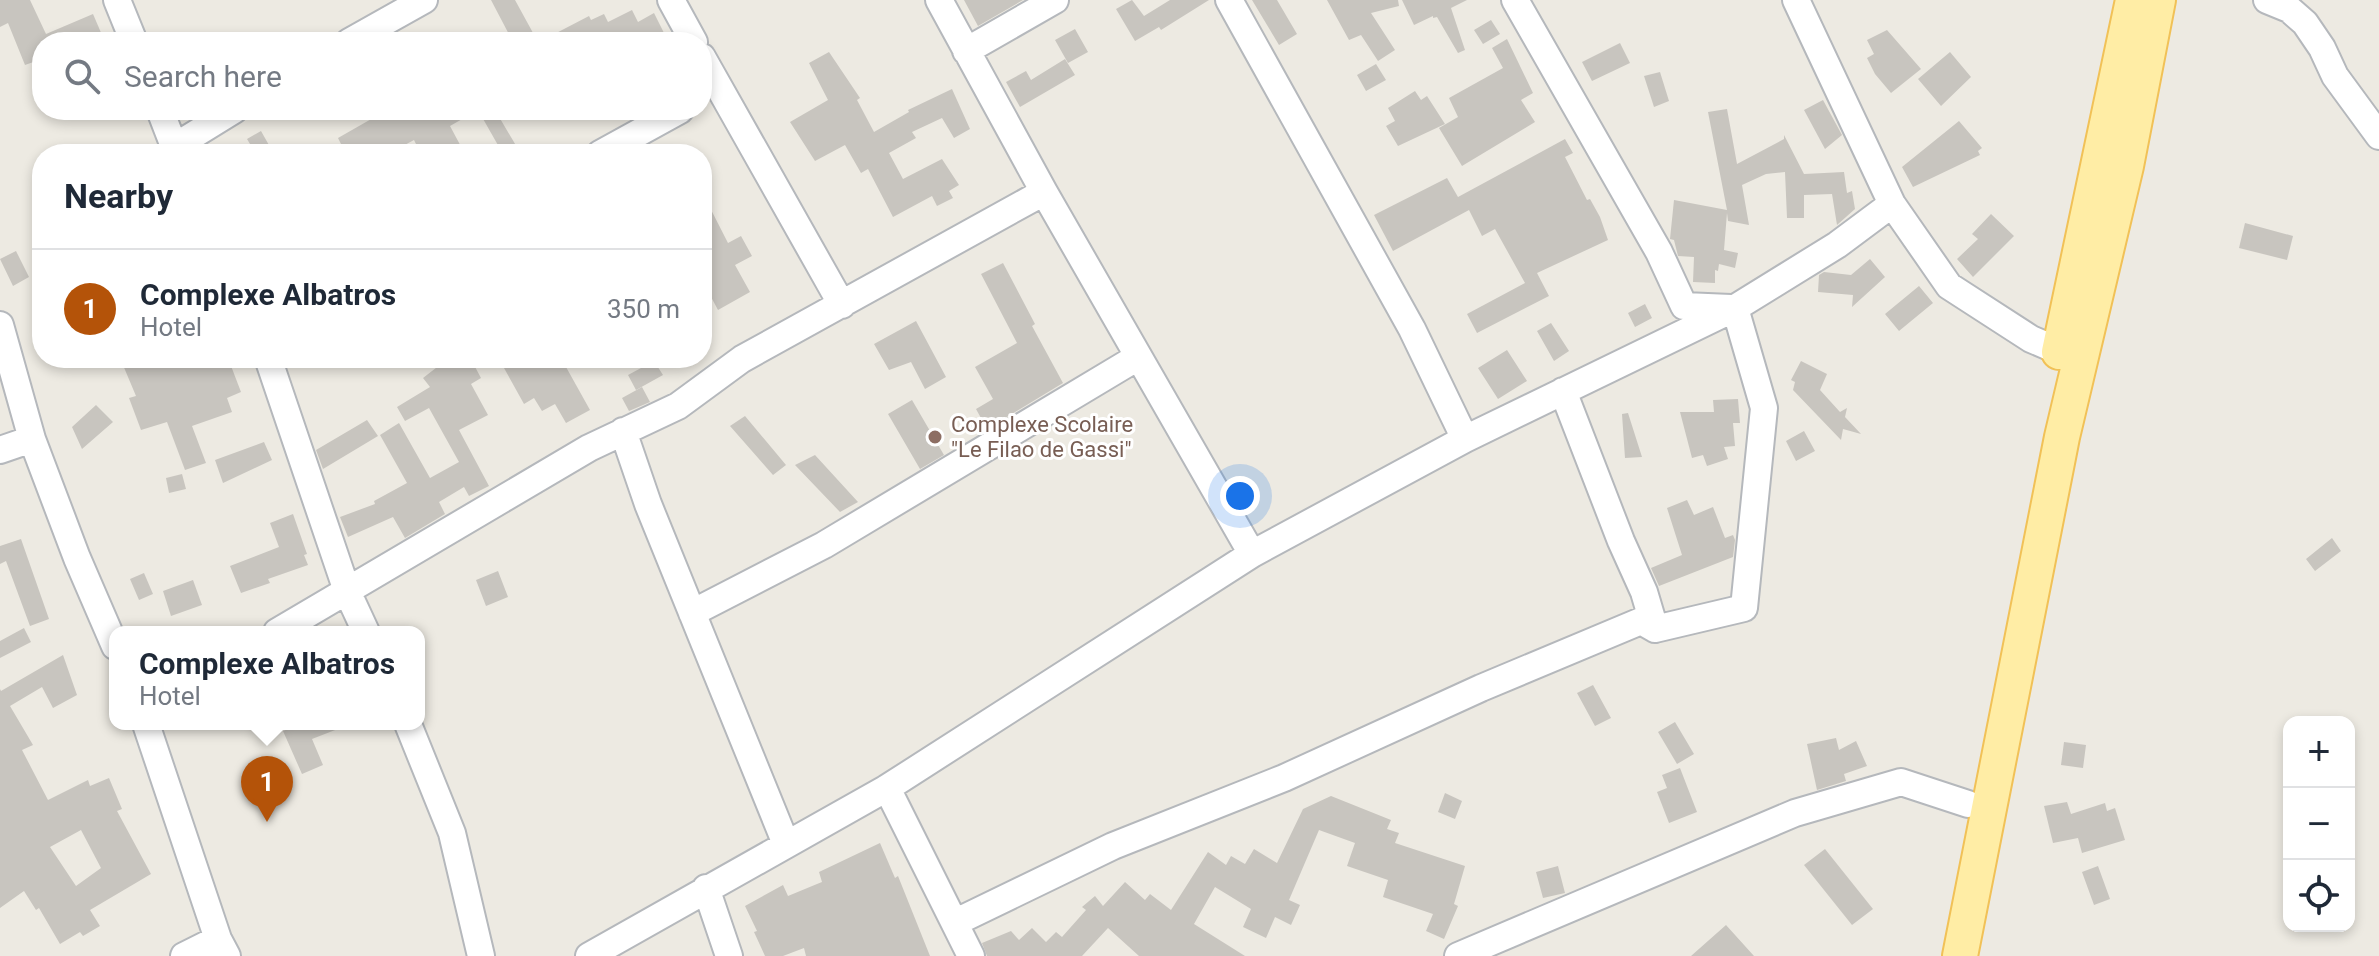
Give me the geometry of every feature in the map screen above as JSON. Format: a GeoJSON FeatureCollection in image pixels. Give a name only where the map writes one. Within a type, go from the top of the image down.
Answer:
{"type":"FeatureCollection","features":[{"type":"Feature","properties":{"kind":"main road"},"geometry":{"type":"LineString","coordinates":[[1960,956],[2035,520],[2059,351],[2133,0]]}},
{"type":"Feature","properties":{"kind":"main road"},"geometry":{"type":"LineString","coordinates":[[1938,956],[1968,804],[2035,520],[2062,437],[2126,166],[2158,0]]}},
{"type":"Feature","properties":{"kind":"street"},"geometry":{"type":"LineString","coordinates":[[117,0],[130,32]]}},
{"type":"Feature","properties":{"kind":"street"},"geometry":{"type":"LineString","coordinates":[[361,32],[390,8],[424,0]]}},
{"type":"Feature","properties":{"kind":"street"},"geometry":{"type":"LineString","coordinates":[[671,0],[689,32]]}},
{"type":"Feature","properties":{"kind":"street"},"geometry":{"type":"LineString","coordinates":[[939,0],[1044,192],[1252,554]]}},
{"type":"Feature","properties":{"kind":"street"},"geometry":{"type":"LineString","coordinates":[[966,51],[1055,0]]}},
{"type":"Feature","properties":{"kind":"street"},"geometry":{"type":"LineString","coordinates":[[1229,0],[1412,329],[1465,439]]}},
{"type":"Feature","properties":{"kind":"street"},"geometry":{"type":"LineString","coordinates":[[1515,0],[1659,252],[1684,306],[1735,308]]}},
{"type":"Feature","properties":{"kind":"street"},"geometry":{"type":"LineString","coordinates":[[1796,0],[1892,204],[1949,286],[2031,339],[2059,351]]}},
{"type":"Feature","properties":{"kind":"street"},"geometry":{"type":"LineString","coordinates":[[2267,0],[2289,9],[2305,23],[2322,48],[2335,76],[2379,136]]}},
{"type":"Feature","properties":{"kind":"street"},"geometry":{"type":"LineString","coordinates":[[712,95],[842,305]]}},
{"type":"Feature","properties":{"kind":"street"},"geometry":{"type":"LineString","coordinates":[[164,120],[174,144]]}},
{"type":"Feature","properties":{"kind":"street"},"geometry":{"type":"LineString","coordinates":[[185,144],[220,120]]}},
{"type":"Feature","properties":{"kind":"street"},"geometry":{"type":"LineString","coordinates":[[618,144],[662,120]]}},
{"type":"Feature","properties":{"kind":"street"},"geometry":{"type":"LineString","coordinates":[[287,626],[589,448],[678,406],[742,359],[1044,192]]}},
{"type":"Feature","properties":{"kind":"street"},"geometry":{"type":"LineString","coordinates":[[589,956],[887,788],[1252,554],[1465,439],[1735,308],[1837,245],[1892,204]]}},
{"type":"Feature","properties":{"kind":"street"},"geometry":{"type":"LineString","coordinates":[[956,922],[1113,846],[1284,778],[1641,621],[1655,629],[1744,608],[1764,408],[1735,308]]}},
{"type":"Feature","properties":{"kind":"street"},"geometry":{"type":"LineString","coordinates":[[0,325],[32,439],[109,632]]}},
{"type":"Feature","properties":{"kind":"street"},"geometry":{"type":"LineString","coordinates":[[692,613],[824,545],[1138,357]]}},
{"type":"Feature","properties":{"kind":"street"},"geometry":{"type":"LineString","coordinates":[[271,368],[347,591],[363,626]]}},
{"type":"Feature","properties":{"kind":"street"},"geometry":{"type":"LineString","coordinates":[[1563,391],[1644,592],[1655,629]]}},
{"type":"Feature","properties":{"kind":"street"},"geometry":{"type":"LineString","coordinates":[[623,431],[648,504],[786,844]]}},
{"type":"Feature","properties":{"kind":"street"},"geometry":{"type":"LineString","coordinates":[[0,450],[32,439]]}},
{"type":"Feature","properties":{"kind":"street"},"geometry":{"type":"LineString","coordinates":[[148,730],[222,947],[184,956]]}},
{"type":"Feature","properties":{"kind":"street"},"geometry":{"type":"LineString","coordinates":[[410,730],[452,833],[481,956]]}},
{"type":"Feature","properties":{"kind":"street"},"geometry":{"type":"LineString","coordinates":[[1458,956],[1795,813],[1901,782],[1968,804]]}},
{"type":"Feature","properties":{"kind":"street"},"geometry":{"type":"LineString","coordinates":[[887,788],[971,956]]}},
{"type":"Feature","properties":{"kind":"street"},"geometry":{"type":"LineString","coordinates":[[706,888],[729,956]]}},
{"type":"Feature","properties":{"kind":"building"},"geometry":{"type":"Polygon","coordinates":[[[0,0],[30,0],[45,32],[32,32],[32,63],[25,65],[8,23],[0,27],[0,0]]]}},
{"type":"Feature","properties":{"kind":"building"},"geometry":{"type":"Polygon","coordinates":[[[491,0],[515,0],[533,32],[508,32],[491,0]]]}},
{"type":"Feature","properties":{"kind":"building"},"geometry":{"type":"Polygon","coordinates":[[[964,0],[1023,0],[978,26],[964,0]]]}},
{"type":"Feature","properties":{"kind":"building"},"geometry":{"type":"Polygon","coordinates":[[[1132,0],[1144,16],[1170,0],[1209,0],[1161,30],[1159,27],[1135,41],[1116,9],[1132,0]]]}},
{"type":"Feature","properties":{"kind":"building"},"geometry":{"type":"Polygon","coordinates":[[[1252,0],[1277,0],[1297,34],[1279,45],[1252,0]]]}},
{"type":"Feature","properties":{"kind":"building"},"geometry":{"type":"Polygon","coordinates":[[[1327,0],[1398,0],[1399,6],[1371,13],[1395,50],[1378,61],[1361,35],[1349,40],[1327,0]]]}},
{"type":"Feature","properties":{"kind":"building"},"geometry":{"type":"Polygon","coordinates":[[[1402,0],[1467,0],[1451,8],[1465,50],[1458,53],[1437,17],[1414,25],[1402,0]]]}},
{"type":"Feature","properties":{"kind":"building"},"geometry":{"type":"Polygon","coordinates":[[[632,10],[638,22],[654,13],[664,32],[558,32],[589,16],[591,20],[604,14],[608,22],[632,10]]]}},
{"type":"Feature","properties":{"kind":"building"},"geometry":{"type":"Polygon","coordinates":[[[93,14],[101,32],[51,32],[93,14]]]}},
{"type":"Feature","properties":{"kind":"building"},"geometry":{"type":"Polygon","coordinates":[[[1491,20],[1500,34],[1483,44],[1474,30],[1491,20]]]}},
{"type":"Feature","properties":{"kind":"building"},"geometry":{"type":"Polygon","coordinates":[[[1075,29],[1088,52],[1068,63],[1055,40],[1075,29]]]}},
{"type":"Feature","properties":{"kind":"building"},"geometry":{"type":"Polygon","coordinates":[[[1887,30],[1921,69],[1891,93],[1875,74],[1867,58],[1874,54],[1867,40],[1887,30]]]}},
{"type":"Feature","properties":{"kind":"building"},"geometry":{"type":"Polygon","coordinates":[[[1507,39],[1533,93],[1521,100],[1535,122],[1462,166],[1439,128],[1458,117],[1449,98],[1503,68],[1492,48],[1507,39]]]}},
{"type":"Feature","properties":{"kind":"building"},"geometry":{"type":"Polygon","coordinates":[[[1620,43],[1630,63],[1592,81],[1582,62],[1620,43]]]}},
{"type":"Feature","properties":{"kind":"building"},"geometry":{"type":"Polygon","coordinates":[[[829,52],[860,98],[857,100],[874,132],[908,110],[952,89],[970,129],[954,138],[942,118],[912,132],[916,138],[889,153],[903,179],[942,159],[959,185],[949,191],[953,198],[937,206],[932,196],[893,217],[868,169],[861,173],[845,145],[815,161],[790,122],[828,100],[809,63],[829,52]]]}},
{"type":"Feature","properties":{"kind":"building"},"geometry":{"type":"Polygon","coordinates":[[[1950,52],[1971,77],[1941,106],[1918,79],[1950,52]]]}},
{"type":"Feature","properties":{"kind":"building"},"geometry":{"type":"Polygon","coordinates":[[[1065,59],[1075,75],[1020,107],[1006,82],[1026,71],[1031,80],[1065,59]]]}},
{"type":"Feature","properties":{"kind":"building"},"geometry":{"type":"Polygon","coordinates":[[[1376,64],[1386,80],[1366,91],[1357,75],[1376,64]]]}},
{"type":"Feature","properties":{"kind":"building"},"geometry":{"type":"Polygon","coordinates":[[[1660,72],[1669,101],[1654,107],[1644,76],[1660,72]]]}},
{"type":"Feature","properties":{"kind":"building"},"geometry":{"type":"Polygon","coordinates":[[[1415,91],[1421,100],[1427,96],[1445,124],[1398,146],[1386,126],[1395,121],[1388,108],[1415,91]]]}},
{"type":"Feature","properties":{"kind":"building"},"geometry":{"type":"Polygon","coordinates":[[[1823,100],[1842,135],[1825,149],[1804,110],[1823,100]]]}},
{"type":"Feature","properties":{"kind":"building"},"geometry":{"type":"Polygon","coordinates":[[[1727,109],[1737,164],[1784,139],[1784,135],[1804,174],[1844,172],[1847,193],[1852,191],[1855,209],[1837,225],[1832,194],[1804,195],[1804,218],[1787,218],[1785,172],[1766,174],[1742,185],[1749,225],[1728,221],[1727,213],[1724,250],[1738,253],[1735,268],[1719,264],[1718,271],[1715,270],[1715,283],[1693,282],[1694,257],[1678,256],[1674,240],[1670,239],[1674,200],[1727,210],[1708,112],[1727,109]]]}},
{"type":"Feature","properties":{"kind":"building"},"geometry":{"type":"Polygon","coordinates":[[[370,120],[460,120],[450,126],[460,144],[416,144],[414,140],[407,144],[341,144],[338,138],[370,120]]]}},
{"type":"Feature","properties":{"kind":"building"},"geometry":{"type":"Polygon","coordinates":[[[484,120],[501,120],[515,144],[497,144],[484,120]]]}},
{"type":"Feature","properties":{"kind":"building"},"geometry":{"type":"Polygon","coordinates":[[[1959,121],[1982,148],[1978,151],[1980,155],[1913,187],[1902,167],[1959,121]]]}},
{"type":"Feature","properties":{"kind":"building"},"geometry":{"type":"Polygon","coordinates":[[[261,131],[268,144],[250,144],[247,139],[261,131]]]}},
{"type":"Feature","properties":{"kind":"building"},"geometry":{"type":"Polygon","coordinates":[[[1565,139],[1573,153],[1565,157],[1587,200],[1590,199],[1600,217],[1608,240],[1537,273],[1549,296],[1477,333],[1467,314],[1525,283],[1495,229],[1482,236],[1469,210],[1393,251],[1374,215],[1447,178],[1458,197],[1565,139]]]}},
{"type":"Feature","properties":{"kind":"building"},"geometry":{"type":"Polygon","coordinates":[[[712,212],[728,243],[741,236],[752,256],[735,265],[750,292],[718,310],[712,299],[712,212]]]}},
{"type":"Feature","properties":{"kind":"building"},"geometry":{"type":"Polygon","coordinates":[[[1991,214],[2014,236],[1973,277],[1957,259],[1978,239],[1972,234],[1991,214]]]}},
{"type":"Feature","properties":{"kind":"building"},"geometry":{"type":"Polygon","coordinates":[[[2245,223],[2293,236],[2287,260],[2239,248],[2245,223]]]}},
{"type":"Feature","properties":{"kind":"building"},"geometry":{"type":"Polygon","coordinates":[[[16,251],[29,277],[13,286],[0,259],[16,251]]]}},
{"type":"Feature","properties":{"kind":"building"},"geometry":{"type":"Polygon","coordinates":[[[1870,259],[1885,277],[1852,307],[1853,295],[1818,292],[1819,275],[1824,272],[1851,275],[1870,259]]]}},
{"type":"Feature","properties":{"kind":"building"},"geometry":{"type":"Polygon","coordinates":[[[1003,263],[1063,383],[987,429],[976,409],[993,399],[975,367],[1017,343],[981,274],[1003,263]]]}},
{"type":"Feature","properties":{"kind":"building"},"geometry":{"type":"Polygon","coordinates":[[[1919,286],[1933,303],[1899,331],[1885,314],[1919,286]]]}},
{"type":"Feature","properties":{"kind":"building"},"geometry":{"type":"Polygon","coordinates":[[[1645,304],[1652,318],[1635,327],[1628,313],[1645,304]]]}},
{"type":"Feature","properties":{"kind":"building"},"geometry":{"type":"Polygon","coordinates":[[[916,321],[946,377],[925,389],[911,362],[889,370],[874,344],[916,321]]]}},
{"type":"Feature","properties":{"kind":"building"},"geometry":{"type":"Polygon","coordinates":[[[1551,323],[1569,351],[1554,361],[1537,331],[1551,323]]]}},
{"type":"Feature","properties":{"kind":"building"},"geometry":{"type":"Polygon","coordinates":[[[1507,350],[1527,381],[1498,399],[1478,368],[1507,350]]]}},
{"type":"Feature","properties":{"kind":"building"},"geometry":{"type":"Polygon","coordinates":[[[1801,361],[1827,374],[1820,390],[1840,412],[1847,408],[1845,417],[1861,434],[1843,429],[1841,440],[1793,390],[1795,382],[1791,380],[1801,361]]]}},
{"type":"Feature","properties":{"kind":"building"},"geometry":{"type":"Polygon","coordinates":[[[124,368],[232,368],[241,392],[227,398],[232,412],[192,426],[206,463],[185,470],[167,422],[141,430],[129,398],[136,396],[124,368]]]}},
{"type":"Feature","properties":{"kind":"building"},"geometry":{"type":"Polygon","coordinates":[[[436,368],[476,368],[481,378],[471,384],[488,415],[459,430],[489,486],[469,496],[464,487],[439,502],[445,514],[405,538],[393,517],[348,537],[340,517],[375,504],[374,501],[407,483],[380,435],[399,423],[430,478],[459,462],[429,408],[405,421],[397,407],[430,387],[423,378],[436,368]]]}},
{"type":"Feature","properties":{"kind":"building"},"geometry":{"type":"Polygon","coordinates":[[[504,368],[567,368],[590,410],[566,423],[555,404],[542,411],[534,398],[524,404],[504,368]]]}},
{"type":"Feature","properties":{"kind":"building"},"geometry":{"type":"Polygon","coordinates":[[[641,368],[658,368],[663,375],[636,390],[628,375],[641,368]]]}},
{"type":"Feature","properties":{"kind":"building"},"geometry":{"type":"Polygon","coordinates":[[[642,387],[650,402],[629,411],[622,398],[642,387]]]}},
{"type":"Feature","properties":{"kind":"building"},"geometry":{"type":"Polygon","coordinates":[[[1738,399],[1740,423],[1733,423],[1735,446],[1724,447],[1728,459],[1707,466],[1703,455],[1692,458],[1680,412],[1714,412],[1713,400],[1738,399]]]}},
{"type":"Feature","properties":{"kind":"building"},"geometry":{"type":"Polygon","coordinates":[[[912,400],[944,455],[920,469],[888,414],[912,400]]]}},
{"type":"Feature","properties":{"kind":"building"},"geometry":{"type":"Polygon","coordinates":[[[96,405],[113,422],[82,449],[72,427],[96,405]]]}},
{"type":"Feature","properties":{"kind":"building"},"geometry":{"type":"Polygon","coordinates":[[[1628,413],[1642,457],[1625,458],[1622,414],[1628,413]]]}},
{"type":"Feature","properties":{"kind":"building"},"geometry":{"type":"Polygon","coordinates":[[[745,416],[786,465],[773,475],[730,426],[745,416]]]}},
{"type":"Feature","properties":{"kind":"building"},"geometry":{"type":"Polygon","coordinates":[[[367,420],[378,436],[323,469],[316,450],[367,420]]]}},
{"type":"Feature","properties":{"kind":"building"},"geometry":{"type":"Polygon","coordinates":[[[1804,431],[1815,451],[1796,461],[1786,441],[1804,431]]]}},
{"type":"Feature","properties":{"kind":"building"},"geometry":{"type":"Polygon","coordinates":[[[264,442],[272,460],[223,483],[215,460],[264,442]]]}},
{"type":"Feature","properties":{"kind":"building"},"geometry":{"type":"Polygon","coordinates":[[[815,455],[858,502],[840,512],[795,465],[815,455]]]}},
{"type":"Feature","properties":{"kind":"building"},"geometry":{"type":"Polygon","coordinates":[[[182,474],[186,489],[169,493],[166,478],[182,474]]]}},
{"type":"Feature","properties":{"kind":"building"},"geometry":{"type":"Polygon","coordinates":[[[1687,500],[1694,515],[1713,507],[1725,538],[1733,535],[1735,540],[1733,557],[1659,586],[1651,568],[1682,555],[1667,508],[1687,500]]]}},
{"type":"Feature","properties":{"kind":"building"},"geometry":{"type":"Polygon","coordinates":[[[293,514],[308,565],[268,579],[270,583],[241,593],[230,566],[279,547],[270,523],[293,514]]]}},
{"type":"Feature","properties":{"kind":"building"},"geometry":{"type":"Polygon","coordinates":[[[2332,538],[2341,551],[2315,571],[2306,559],[2332,538]]]}},
{"type":"Feature","properties":{"kind":"building"},"geometry":{"type":"Polygon","coordinates":[[[21,539],[49,619],[30,626],[6,561],[0,564],[0,546],[21,539]]]}},
{"type":"Feature","properties":{"kind":"building"},"geometry":{"type":"Polygon","coordinates":[[[498,571],[508,597],[486,606],[476,580],[498,571]]]}},
{"type":"Feature","properties":{"kind":"building"},"geometry":{"type":"Polygon","coordinates":[[[144,573],[153,594],[139,600],[130,579],[144,573]]]}},
{"type":"Feature","properties":{"kind":"building"},"geometry":{"type":"Polygon","coordinates":[[[193,580],[202,605],[171,616],[163,591],[193,580]]]}},
{"type":"Feature","properties":{"kind":"building"},"geometry":{"type":"Polygon","coordinates":[[[24,628],[31,642],[0,658],[0,641],[24,628]]]}},
{"type":"Feature","properties":{"kind":"building"},"geometry":{"type":"Polygon","coordinates":[[[63,655],[77,695],[53,708],[42,687],[10,706],[33,745],[22,750],[48,800],[88,780],[90,786],[109,778],[122,809],[117,811],[151,874],[90,910],[100,926],[83,936],[80,932],[60,944],[39,908],[36,910],[24,891],[0,908],[1,691],[63,655]],[[81,830],[50,847],[76,886],[101,868],[81,830]]]}},
{"type":"Feature","properties":{"kind":"building"},"geometry":{"type":"Polygon","coordinates":[[[1593,685],[1611,718],[1595,726],[1577,693],[1593,685]]]}},
{"type":"Feature","properties":{"kind":"building"},"geometry":{"type":"Polygon","coordinates":[[[1675,722],[1694,754],[1677,764],[1658,732],[1675,722]]]}},
{"type":"Feature","properties":{"kind":"building"},"geometry":{"type":"Polygon","coordinates":[[[335,730],[312,739],[323,765],[302,774],[283,731],[335,730]]]}},
{"type":"Feature","properties":{"kind":"building"},"geometry":{"type":"Polygon","coordinates":[[[1836,738],[1839,750],[1856,741],[1867,766],[1844,774],[1846,781],[1817,790],[1807,744],[1836,738]]]}},
{"type":"Feature","properties":{"kind":"building"},"geometry":{"type":"Polygon","coordinates":[[[2064,742],[2086,745],[2083,768],[2061,765],[2064,742]]]}},
{"type":"Feature","properties":{"kind":"building"},"geometry":{"type":"Polygon","coordinates":[[[1680,768],[1697,812],[1669,823],[1657,792],[1667,788],[1662,775],[1680,768]]]}},
{"type":"Feature","properties":{"kind":"building"},"geometry":{"type":"Polygon","coordinates":[[[1445,793],[1462,801],[1455,819],[1438,812],[1445,793]]]}},
{"type":"Feature","properties":{"kind":"building"},"geometry":{"type":"Polygon","coordinates":[[[1331,796],[1391,820],[1387,829],[1399,833],[1395,843],[1465,866],[1454,904],[1458,906],[1444,939],[1426,931],[1433,914],[1383,897],[1388,880],[1347,866],[1355,843],[1319,830],[1289,900],[1300,905],[1291,925],[1275,917],[1266,938],[1243,927],[1251,909],[1215,887],[1194,924],[1245,956],[1139,956],[1108,928],[1082,956],[987,956],[982,943],[1011,931],[1019,940],[1032,928],[1046,942],[1056,932],[1062,937],[1086,910],[1082,907],[1095,896],[1103,906],[1125,882],[1145,900],[1150,894],[1171,910],[1208,852],[1226,865],[1231,856],[1245,864],[1254,849],[1277,863],[1303,809],[1331,796]]]}},
{"type":"Feature","properties":{"kind":"building"},"geometry":{"type":"Polygon","coordinates":[[[2067,802],[2071,814],[2105,803],[2107,811],[2115,808],[2125,840],[2082,853],[2078,838],[2053,843],[2044,806],[2067,802]]]}},
{"type":"Feature","properties":{"kind":"building"},"geometry":{"type":"Polygon","coordinates":[[[880,843],[895,878],[898,876],[930,956],[806,956],[804,948],[783,956],[765,956],[745,906],[783,885],[788,896],[822,882],[819,872],[880,843]]]}},
{"type":"Feature","properties":{"kind":"building"},"geometry":{"type":"Polygon","coordinates":[[[1825,849],[1873,909],[1852,925],[1804,865],[1825,849]]]}},
{"type":"Feature","properties":{"kind":"building"},"geometry":{"type":"Polygon","coordinates":[[[1558,866],[1565,893],[1543,898],[1536,872],[1558,866]]]}},
{"type":"Feature","properties":{"kind":"building"},"geometry":{"type":"Polygon","coordinates":[[[2098,866],[2110,899],[2094,905],[2082,872],[2098,866]]]}},
{"type":"Feature","properties":{"kind":"building"},"geometry":{"type":"Polygon","coordinates":[[[1726,925],[1754,956],[1691,956],[1726,925]]]}},
{"type":"Feature","properties":{"kind":"place","name":"Complexe Scolaire \"Le Filao de Gassi\""},"geometry":{"type":"Point","coordinates":[935,437]}},
{"type":"Feature","properties":{"kind":"place","name":"Complexe Albatros"},"geometry":{"type":"Point","coordinates":[267,822]}}]}
